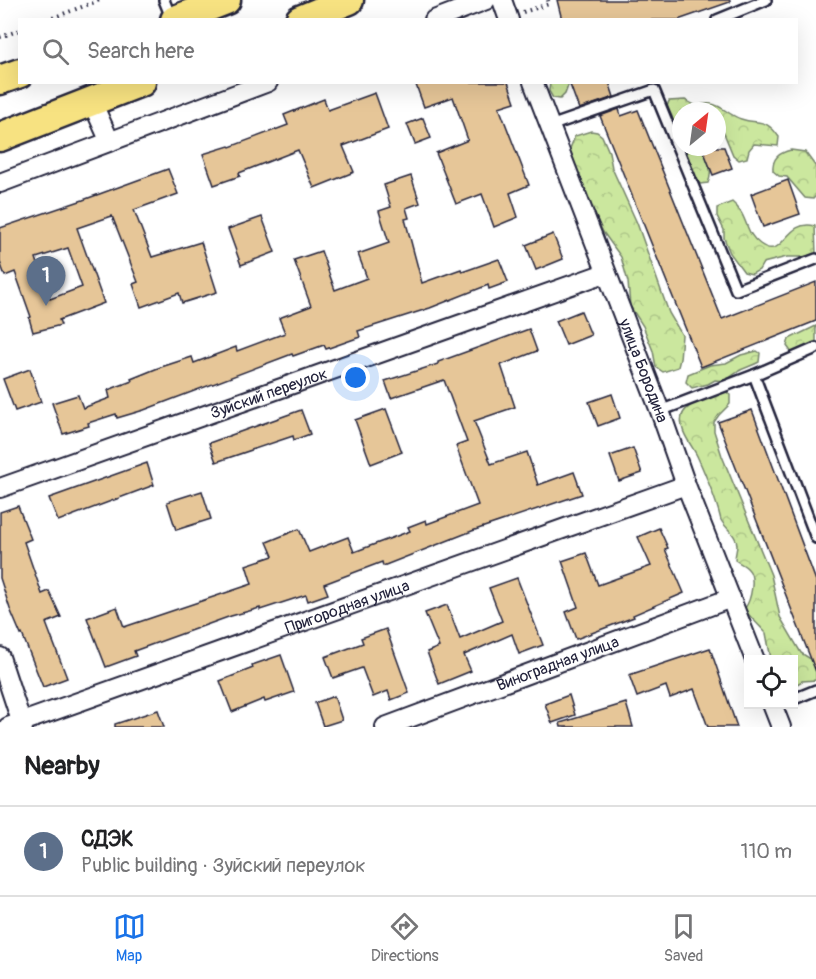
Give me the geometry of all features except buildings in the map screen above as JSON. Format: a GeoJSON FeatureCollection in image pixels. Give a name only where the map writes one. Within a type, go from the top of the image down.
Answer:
{"type":"FeatureCollection","features":[{"type":"Feature","properties":{"kind":"main road"},"geometry":{"type":"LineString","coordinates":[[178,18],[226,0]]}},
{"type":"Feature","properties":{"kind":"main road"},"geometry":{"type":"LineString","coordinates":[[305,18],[349,0]]}},
{"type":"Feature","properties":{"kind":"main road"},"geometry":{"type":"LineString","coordinates":[[0,80],[18,74]]}},
{"type":"Feature","properties":{"kind":"main road"},"geometry":{"type":"LineString","coordinates":[[0,137],[136,84]]}},
{"type":"Feature","properties":{"kind":"street"},"geometry":{"type":"LineString","coordinates":[[439,18],[486,0]]}},
{"type":"Feature","properties":{"kind":"street"},"geometry":{"type":"LineString","coordinates":[[502,0],[509,18]]}},
{"type":"Feature","properties":{"kind":"street"},"geometry":{"type":"LineString","coordinates":[[0,183],[263,84]]}},
{"type":"Feature","properties":{"kind":"street","name":"улица Бородина"},"geometry":{"type":"LineString","coordinates":[[534,84],[753,655]]}},
{"type":"Feature","properties":{"kind":"street"},"geometry":{"type":"LineString","coordinates":[[92,102],[110,142]]}},
{"type":"Feature","properties":{"kind":"street","name":"Зуйский переулок"},"geometry":{"type":"LineString","coordinates":[[0,488],[605,273]]}},
{"type":"Feature","properties":{"kind":"street","name":"Пригородная улица"},"geometry":{"type":"LineString","coordinates":[[18,726],[686,485]]}},
{"type":"Feature","properties":{"kind":"street","name":"Виноградная улица"},"geometry":{"type":"LineString","coordinates":[[385,727],[731,598]]}},
{"type":"Feature","properties":{"kind":"street"},"geometry":{"type":"LineString","coordinates":[[0,657],[18,726]]}},
{"type":"Feature","properties":{"kind":"street"},"geometry":{"type":"LineString","coordinates":[[775,709],[782,727]]}},
{"type":"Feature","properties":{"kind":"lane"},"geometry":{"type":"LineString","coordinates":[[164,0],[172,18]]}},
{"type":"Feature","properties":{"kind":"lane"},"geometry":{"type":"LineString","coordinates":[[722,18],[766,0]]}},
{"type":"Feature","properties":{"kind":"lane"},"geometry":{"type":"LineString","coordinates":[[550,126],[654,90],[736,290],[816,259]]}},
{"type":"Feature","properties":{"kind":"lane"},"geometry":{"type":"LineString","coordinates":[[660,411],[754,375],[816,348]]}},
{"type":"Feature","properties":{"kind":"lane"},"geometry":{"type":"LineString","coordinates":[[754,375],[816,538]]}},
{"type":"Feature","properties":{"kind":"lane"},"geometry":{"type":"LineString","coordinates":[[798,697],[816,690]]}},
{"type":"Feature","properties":{"kind":"path"},"geometry":{"type":"LineString","coordinates":[[52,18],[100,0]]}},
{"type":"Feature","properties":{"kind":"path"},"geometry":{"type":"LineString","coordinates":[[512,18],[549,4],[548,0]]}},
{"type":"Feature","properties":{"kind":"path"},"geometry":{"type":"LineString","coordinates":[[0,37],[18,31]]}},
{"type":"Feature","properties":{"kind":"green space"},"geometry":{"type":"Polygon","coordinates":[[[550,84],[568,84],[565,94],[560,99],[553,98],[549,91],[550,84]]]}},
{"type":"Feature","properties":{"kind":"green space"},"geometry":{"type":"Polygon","coordinates":[[[685,100],[689,102],[672,102],[672,132],[663,117],[669,101],[685,100]]]}},
{"type":"Feature","properties":{"kind":"green space"},"geometry":{"type":"Polygon","coordinates":[[[726,111],[741,119],[766,124],[779,137],[778,146],[754,144],[747,158],[739,160],[733,155],[726,138],[726,111]]]}},
{"type":"Feature","properties":{"kind":"green space"},"geometry":{"type":"Polygon","coordinates":[[[591,131],[602,136],[609,152],[612,168],[637,223],[669,313],[682,335],[678,367],[663,372],[656,367],[653,351],[643,326],[630,306],[628,282],[621,257],[603,232],[569,159],[569,151],[575,136],[591,131]]]}},
{"type":"Feature","properties":{"kind":"green space"},"geometry":{"type":"Polygon","coordinates":[[[791,150],[805,152],[816,167],[816,196],[813,199],[805,198],[787,177],[779,176],[773,171],[777,157],[791,150]]]}},
{"type":"Feature","properties":{"kind":"green space"},"geometry":{"type":"Polygon","coordinates":[[[686,156],[706,156],[710,178],[708,183],[700,184],[690,172],[686,156]]]}},
{"type":"Feature","properties":{"kind":"green space"},"geometry":{"type":"Polygon","coordinates":[[[732,202],[741,213],[751,235],[768,248],[775,248],[797,228],[805,225],[815,226],[816,254],[787,257],[763,263],[759,270],[752,274],[744,272],[730,253],[724,238],[724,230],[717,216],[717,208],[732,202]]]}},
{"type":"Feature","properties":{"kind":"green space"},"geometry":{"type":"Polygon","coordinates":[[[816,326],[816,352],[792,353],[787,346],[789,339],[816,326]]]}},
{"type":"Feature","properties":{"kind":"green space"},"geometry":{"type":"Polygon","coordinates":[[[757,351],[760,353],[759,362],[728,378],[692,388],[686,382],[688,374],[757,351]]]}},
{"type":"Feature","properties":{"kind":"green space"},"geometry":{"type":"Polygon","coordinates":[[[724,390],[730,395],[730,404],[714,422],[714,431],[771,575],[780,617],[801,653],[816,660],[816,680],[798,684],[798,655],[770,655],[766,633],[745,608],[752,588],[752,577],[745,566],[735,560],[736,541],[721,520],[708,481],[682,427],[684,412],[700,400],[724,390]]]}},
{"type":"Feature","properties":{"kind":"place","name":"СДЭК"},"geometry":{"type":"Point","coordinates":[46,306]}}]}
